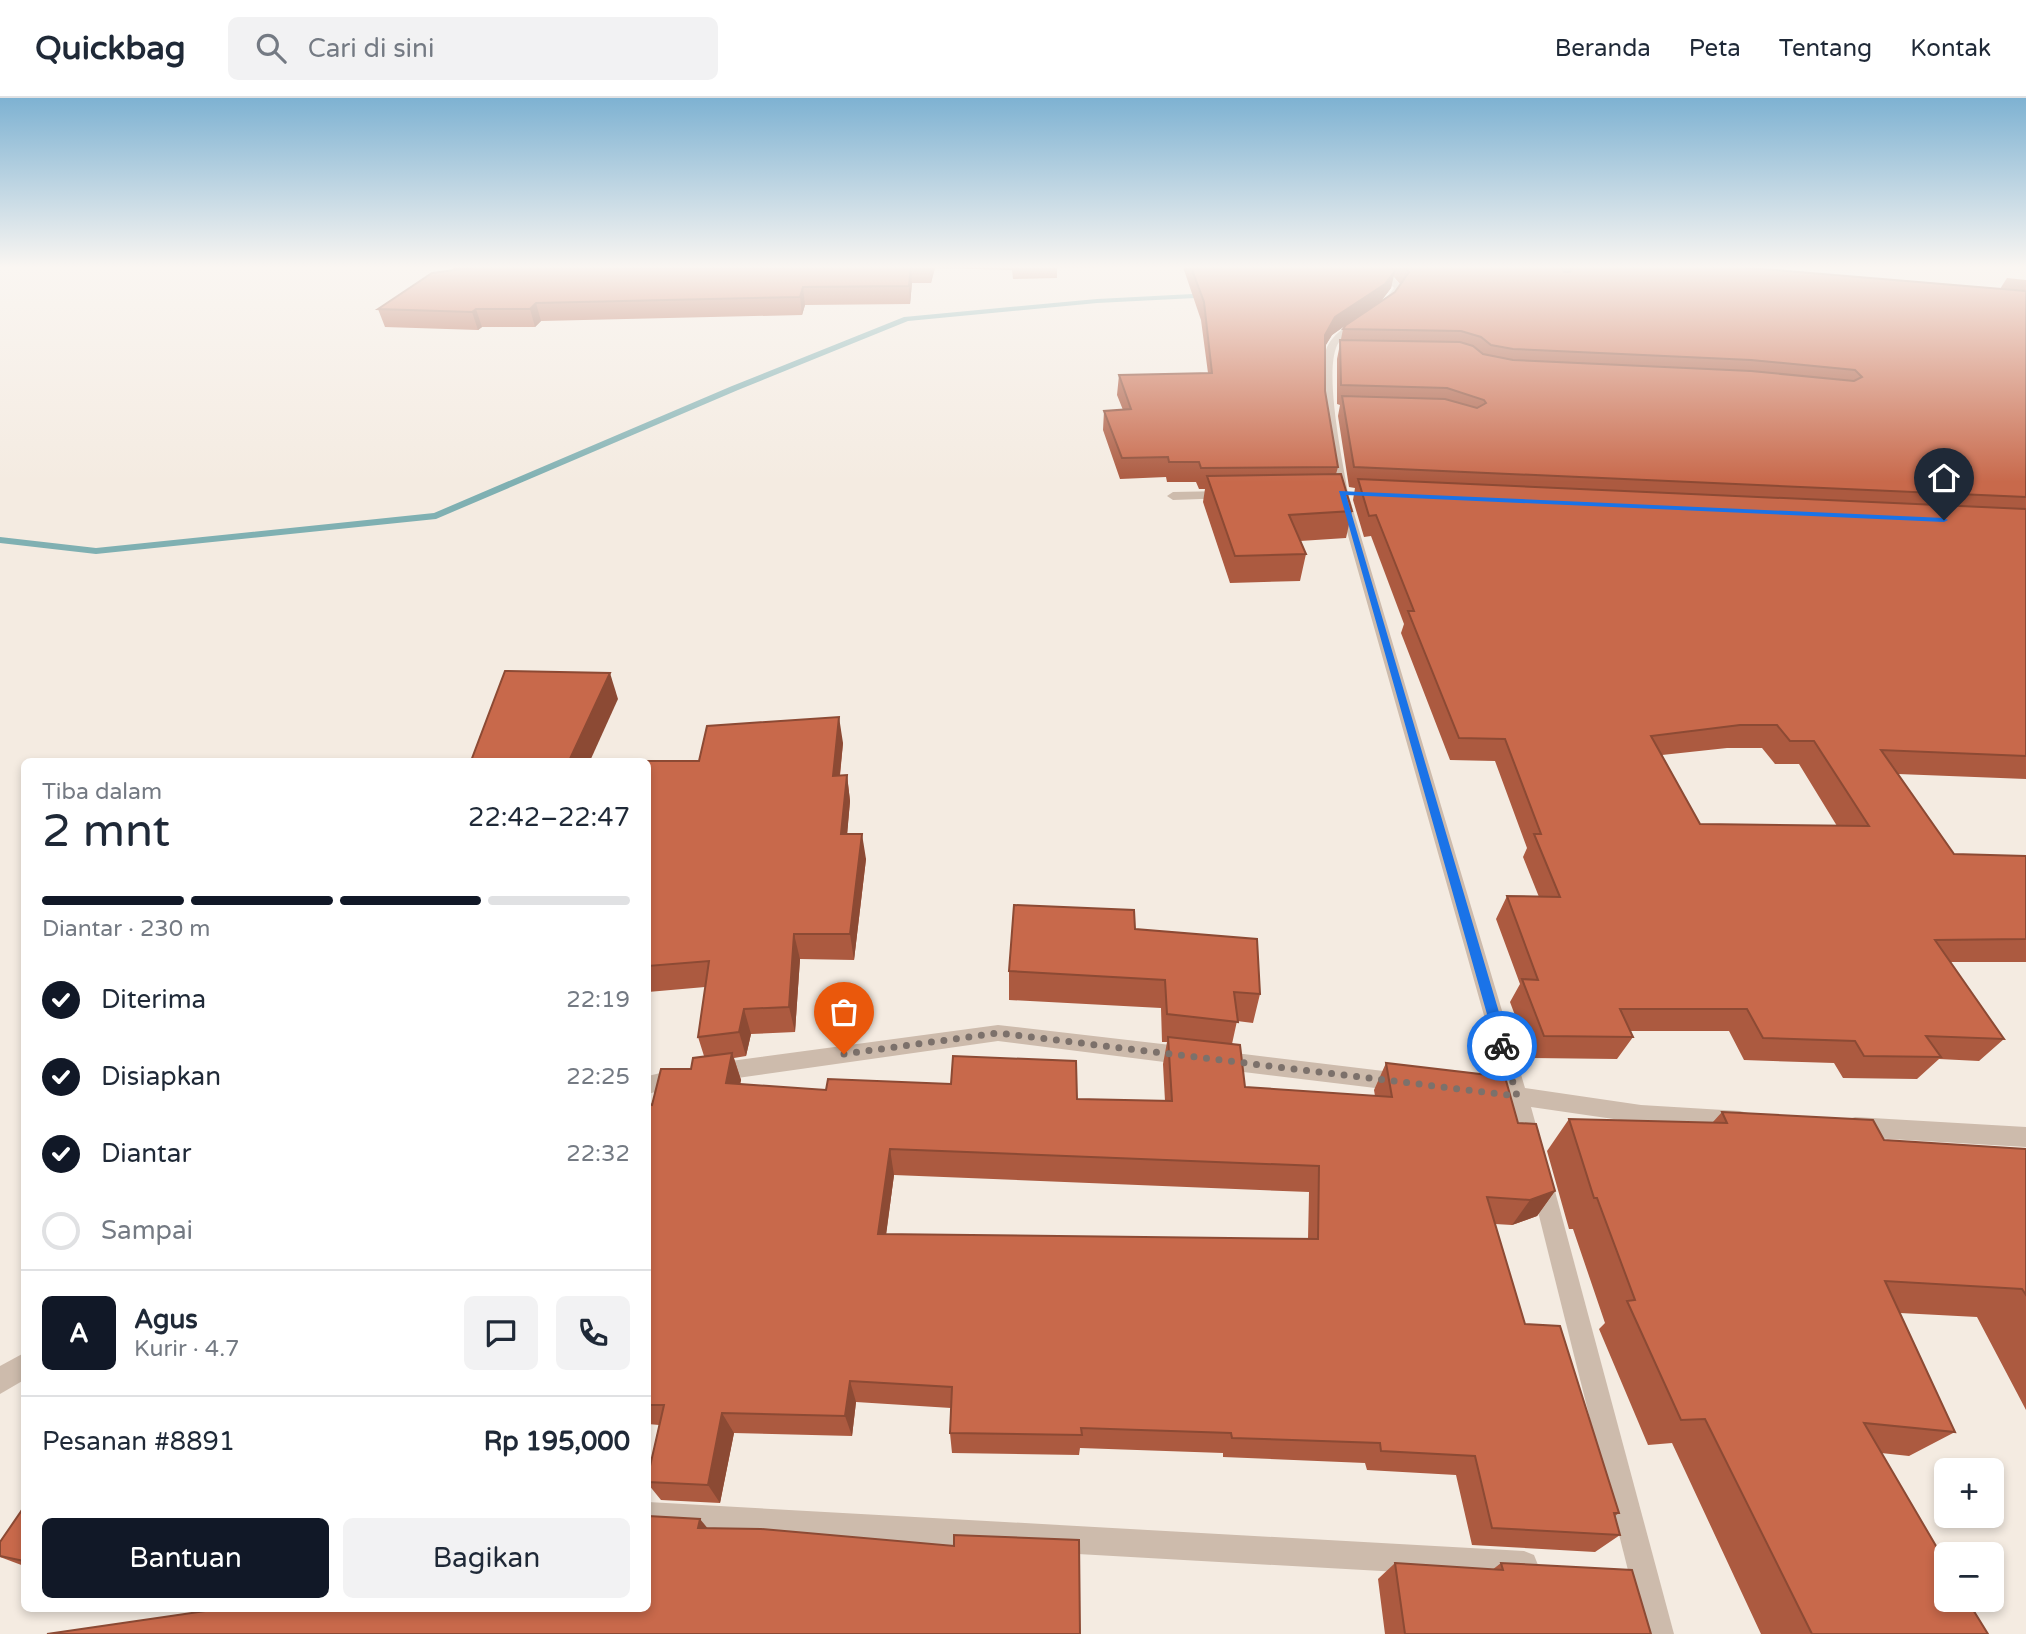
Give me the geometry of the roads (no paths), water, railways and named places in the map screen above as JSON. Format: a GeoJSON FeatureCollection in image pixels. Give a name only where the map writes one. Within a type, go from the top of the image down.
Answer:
{"type":"FeatureCollection","features":[{"type":"Feature","properties":{"kind":"street"},"geometry":{"type":"LineString","coordinates":[[1336,339],[1335,410],[1342,493],[1554,1226],[1629,1570],[1659,1634]]}},
{"type":"Feature","properties":{"kind":"street"},"geometry":{"type":"LineString","coordinates":[[1174,496],[1238,495]]}},
{"type":"Feature","properties":{"kind":"street"},"geometry":{"type":"LineString","coordinates":[[651,1084],[664,1079],[998,1033],[1421,1085]]}},
{"type":"Feature","properties":{"kind":"street"},"geometry":{"type":"LineString","coordinates":[[1462,1090],[1641,1114],[1765,1121]]}},
{"type":"Feature","properties":{"kind":"street"},"geometry":{"type":"LineString","coordinates":[[1834,1125],[2026,1137]]}},
{"type":"Feature","properties":{"kind":"street"},"geometry":{"type":"LineString","coordinates":[[0,1381],[21,1368]]}},
{"type":"Feature","properties":{"kind":"street"},"geometry":{"type":"LineString","coordinates":[[651,1516],[1546,1566]]}},
{"type":"Feature","properties":{"kind":"waterway"},"geometry":{"type":"LineString","coordinates":[[0,540],[96,551],[436,516],[735,388],[858,339]]}}]}
